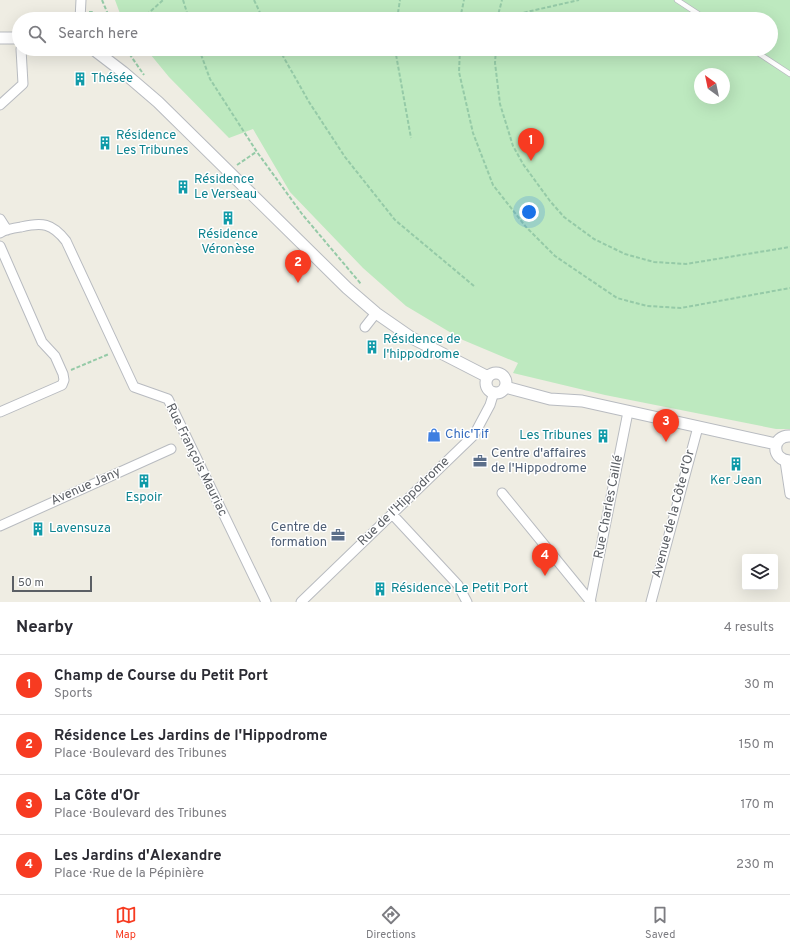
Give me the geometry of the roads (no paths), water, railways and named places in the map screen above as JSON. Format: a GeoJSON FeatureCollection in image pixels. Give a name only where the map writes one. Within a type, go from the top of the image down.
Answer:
{"type":"FeatureCollection","features":[{"type":"Feature","properties":{"kind":"street"},"geometry":{"type":"LineString","coordinates":[[80,12],[81,0]]}},
{"type":"Feature","properties":{"kind":"street"},"geometry":{"type":"LineString","coordinates":[[0,38],[12,38]]}},
{"type":"Feature","properties":{"kind":"street"},"geometry":{"type":"LineString","coordinates":[[0,105],[23,84],[21,56]]}},
{"type":"Feature","properties":{"kind":"street"},"geometry":{"type":"LineString","coordinates":[[102,56],[158,102],[347,288],[376,313],[412,338],[488,378]]}},
{"type":"Feature","properties":{"kind":"street"},"geometry":{"type":"LineString","coordinates":[[0,219],[4,232]]}},
{"type":"Feature","properties":{"kind":"street","name":"Rue François Mauriac"},"geometry":{"type":"LineString","coordinates":[[4,232],[33,224],[42,224],[51,227],[60,233],[66,241],[134,387],[168,399],[266,602]]}},
{"type":"Feature","properties":{"kind":"street"},"geometry":{"type":"LineString","coordinates":[[0,246],[42,342],[54,356],[63,374],[64,380],[62,385],[0,412]]}},
{"type":"Feature","properties":{"kind":"street"},"geometry":{"type":"LineString","coordinates":[[365,327],[376,313]]}},
{"type":"Feature","properties":{"kind":"street"},"geometry":{"type":"LineString","coordinates":[[493,373],[500,373],[505,377],[505,387],[500,392],[494,392],[487,386],[487,380],[493,373]]}},
{"type":"Feature","properties":{"kind":"street"},"geometry":{"type":"LineString","coordinates":[[505,387],[550,399],[582,401],[776,444]]}},
{"type":"Feature","properties":{"kind":"street","name":"Rue de l'Hippodrome"},"geometry":{"type":"LineString","coordinates":[[301,602],[474,435],[490,405],[494,392]]}},
{"type":"Feature","properties":{"kind":"street","name":"Rue Charles Caillé"},"geometry":{"type":"LineString","coordinates":[[590,602],[628,412]]}},
{"type":"Feature","properties":{"kind":"street","name":"Avenue de la Côte d'Or"},"geometry":{"type":"LineString","coordinates":[[651,602],[698,427]]}},
{"type":"Feature","properties":{"kind":"street"},"geometry":{"type":"LineString","coordinates":[[790,436],[782,438],[776,444],[775,449],[780,458],[787,461],[790,494]]}},
{"type":"Feature","properties":{"kind":"street","name":"Avenue Jany"},"geometry":{"type":"LineString","coordinates":[[0,526],[171,449]]}},
{"type":"Feature","properties":{"kind":"street"},"geometry":{"type":"LineString","coordinates":[[502,493],[590,602]]}},
{"type":"Feature","properties":{"kind":"street"},"geometry":{"type":"LineString","coordinates":[[392,514],[458,585],[467,602]]}},
{"type":"Feature","properties":{"kind":"lane"},"geometry":{"type":"LineString","coordinates":[[676,0],[695,12]]}},
{"type":"Feature","properties":{"kind":"lane"},"geometry":{"type":"LineString","coordinates":[[763,56],[790,74]]}},
{"type":"Feature","properties":{"kind":"place","name":"Thésée"},"geometry":{"type":"Point","coordinates":[80,79]}},
{"type":"Feature","properties":{"kind":"place","name":"Résidence Les Tribunes"},"geometry":{"type":"Point","coordinates":[105,143]}},
{"type":"Feature","properties":{"kind":"place","name":"Champ de Course du Petit Port"},"geometry":{"type":"Point","coordinates":[531,161]}},
{"type":"Feature","properties":{"kind":"place","name":"Résidence Le Verseau"},"geometry":{"type":"Point","coordinates":[183,187]}},
{"type":"Feature","properties":{"kind":"place","name":"Résidence Véronèse"},"geometry":{"type":"Point","coordinates":[228,218]}},
{"type":"Feature","properties":{"kind":"place","name":"Résidence Les Jardins de l'Hippodrome"},"geometry":{"type":"Point","coordinates":[298,283]}},
{"type":"Feature","properties":{"kind":"place","name":"Résidence de l'hippodrome"},"geometry":{"type":"Point","coordinates":[372,347]}},
{"type":"Feature","properties":{"kind":"place","name":"Chic'Tif"},"geometry":{"type":"Point","coordinates":[434,435]}},
{"type":"Feature","properties":{"kind":"place","name":"Les Tribunes"},"geometry":{"type":"Point","coordinates":[603,436]}},
{"type":"Feature","properties":{"kind":"place","name":"La Côte d'Or"},"geometry":{"type":"Point","coordinates":[666,442]}},
{"type":"Feature","properties":{"kind":"place","name":"Centre d'affaires de l'Hippodrome"},"geometry":{"type":"Point","coordinates":[480,461]}},
{"type":"Feature","properties":{"kind":"place","name":"Ker Jean"},"geometry":{"type":"Point","coordinates":[736,464]}},
{"type":"Feature","properties":{"kind":"place","name":"Espoir"},"geometry":{"type":"Point","coordinates":[144,481]}},
{"type":"Feature","properties":{"kind":"place","name":"Lavensuza"},"geometry":{"type":"Point","coordinates":[38,529]}},
{"type":"Feature","properties":{"kind":"place","name":"Centre de formation"},"geometry":{"type":"Point","coordinates":[338,535]}},
{"type":"Feature","properties":{"kind":"place","name":"Les Jardins d'Alexandre"},"geometry":{"type":"Point","coordinates":[545,576]}},
{"type":"Feature","properties":{"kind":"place","name":"Résidence Le Petit Port"},"geometry":{"type":"Point","coordinates":[380,589]}}]}
